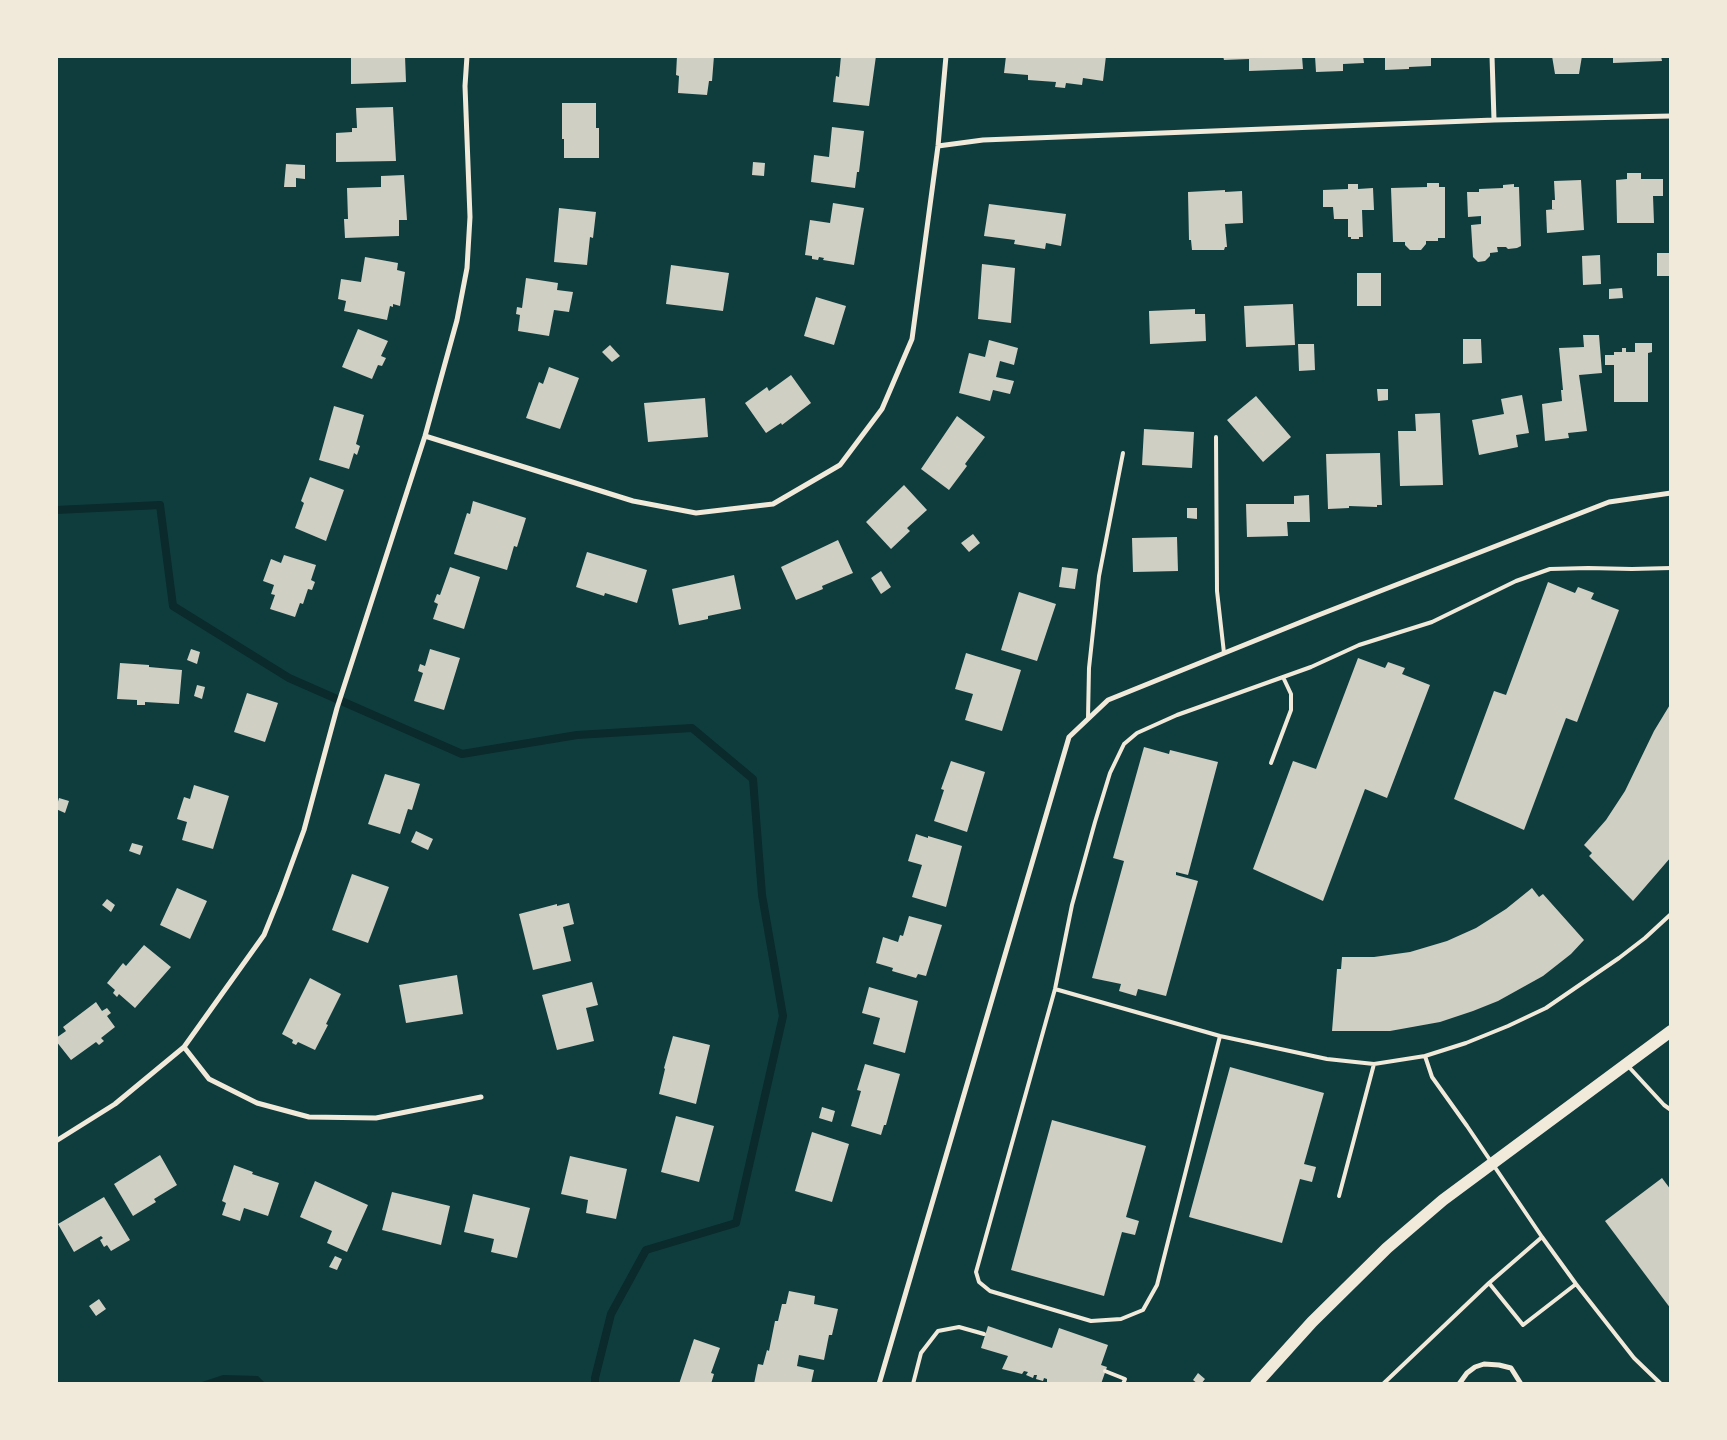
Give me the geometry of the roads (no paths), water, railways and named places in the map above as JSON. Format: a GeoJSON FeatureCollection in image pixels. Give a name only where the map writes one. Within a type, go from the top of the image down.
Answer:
{"type":"FeatureCollection","features":[{"type":"Feature","properties":{"kind":"main road"},"geometry":{"type":"LineString","coordinates":[[1256,1384],[1312,1322],[1387,1248],[1443,1200],[1671,1031]]}},
{"type":"Feature","properties":{"kind":"street"},"geometry":{"type":"LineString","coordinates":[[56,1141],[115,1104],[184,1047],[264,934],[304,830],[337,708],[425,436],[457,320],[467,268],[470,217],[466,86],[467,56]]}},
{"type":"Feature","properties":{"kind":"street"},"geometry":{"type":"LineString","coordinates":[[425,436],[633,501],[696,513],[773,504],[840,465],[882,409],[912,339],[938,146],[946,56]]}},
{"type":"Feature","properties":{"kind":"street"},"geometry":{"type":"LineString","coordinates":[[1492,56],[1494,120]]}},
{"type":"Feature","properties":{"kind":"street"},"geometry":{"type":"LineString","coordinates":[[938,146],[983,140],[1494,120],[1671,116]]}},
{"type":"Feature","properties":{"kind":"street"},"geometry":{"type":"LineString","coordinates":[[879,1384],[1069,737],[1108,700],[1610,502],[1671,493]]}},
{"type":"Feature","properties":{"kind":"street"},"geometry":{"type":"LineString","coordinates":[[184,1047],[210,1079],[257,1103],[309,1117],[376,1118],[481,1097]]}},
{"type":"Feature","properties":{"kind":"street"},"geometry":{"type":"LineString","coordinates":[[1459,1384],[1467,1373],[1475,1367],[1484,1364],[1511,1368],[1521,1384]]}},
{"type":"Feature","properties":{"kind":"lane"},"geometry":{"type":"LineString","coordinates":[[1216,437],[1217,591],[1224,653]]}},
{"type":"Feature","properties":{"kind":"lane"},"geometry":{"type":"LineString","coordinates":[[1088,718],[1089,668],[1099,576],[1123,453]]}},
{"type":"Feature","properties":{"kind":"lane"},"geometry":{"type":"LineString","coordinates":[[1220,1036],[1156,1285],[1143,1310],[1121,1319],[1091,1322],[990,1291],[979,1282],[976,1272],[1055,990],[1072,905],[1110,773],[1124,744],[1137,733],[1177,715],[1311,667],[1359,645],[1432,622],[1516,581],[1550,568],[1671,568]]}},
{"type":"Feature","properties":{"kind":"lane"},"geometry":{"type":"LineString","coordinates":[[1271,763],[1291,710],[1291,694],[1283,677]]}},
{"type":"Feature","properties":{"kind":"lane"},"geometry":{"type":"LineString","coordinates":[[1055,990],[1220,1036],[1327,1059],[1374,1064],[1425,1056],[1466,1043],[1546,1008],[1619,958],[1645,938],[1671,914]]}},
{"type":"Feature","properties":{"kind":"lane"},"geometry":{"type":"LineString","coordinates":[[1425,1056],[1432,1077],[1542,1237],[1634,1358],[1661,1384]]}},
{"type":"Feature","properties":{"kind":"lane"},"geometry":{"type":"LineString","coordinates":[[1339,1196],[1374,1064]]}},
{"type":"Feature","properties":{"kind":"lane"},"geometry":{"type":"LineString","coordinates":[[1626,1065],[1671,1110]]}},
{"type":"Feature","properties":{"kind":"lane"},"geometry":{"type":"LineString","coordinates":[[1383,1384],[1489,1283],[1542,1237]]}},
{"type":"Feature","properties":{"kind":"lane"},"geometry":{"type":"LineString","coordinates":[[1489,1283],[1523,1325],[1576,1284]]}},
{"type":"Feature","properties":{"kind":"lane"},"geometry":{"type":"LineString","coordinates":[[912,1384],[921,1353],[938,1332],[959,1327],[984,1334]]}},
{"type":"Feature","properties":{"kind":"lane"},"geometry":{"type":"LineString","coordinates":[[1105,1371],[1124,1378],[1123,1384]]}},
{"type":"Feature","properties":{"kind":"water"},"geometry":{"type":"Polygon","coordinates":[[[223,1375],[258,1376],[266,1384],[196,1384],[223,1375]]]}},
{"type":"Feature","properties":{"kind":"waterway"},"geometry":{"type":"LineString","coordinates":[[56,510],[160,505],[173,606],[289,678],[462,754],[577,735],[692,728],[753,779],[762,895],[783,1016],[736,1223],[646,1250],[611,1314],[595,1384]]}}]}
